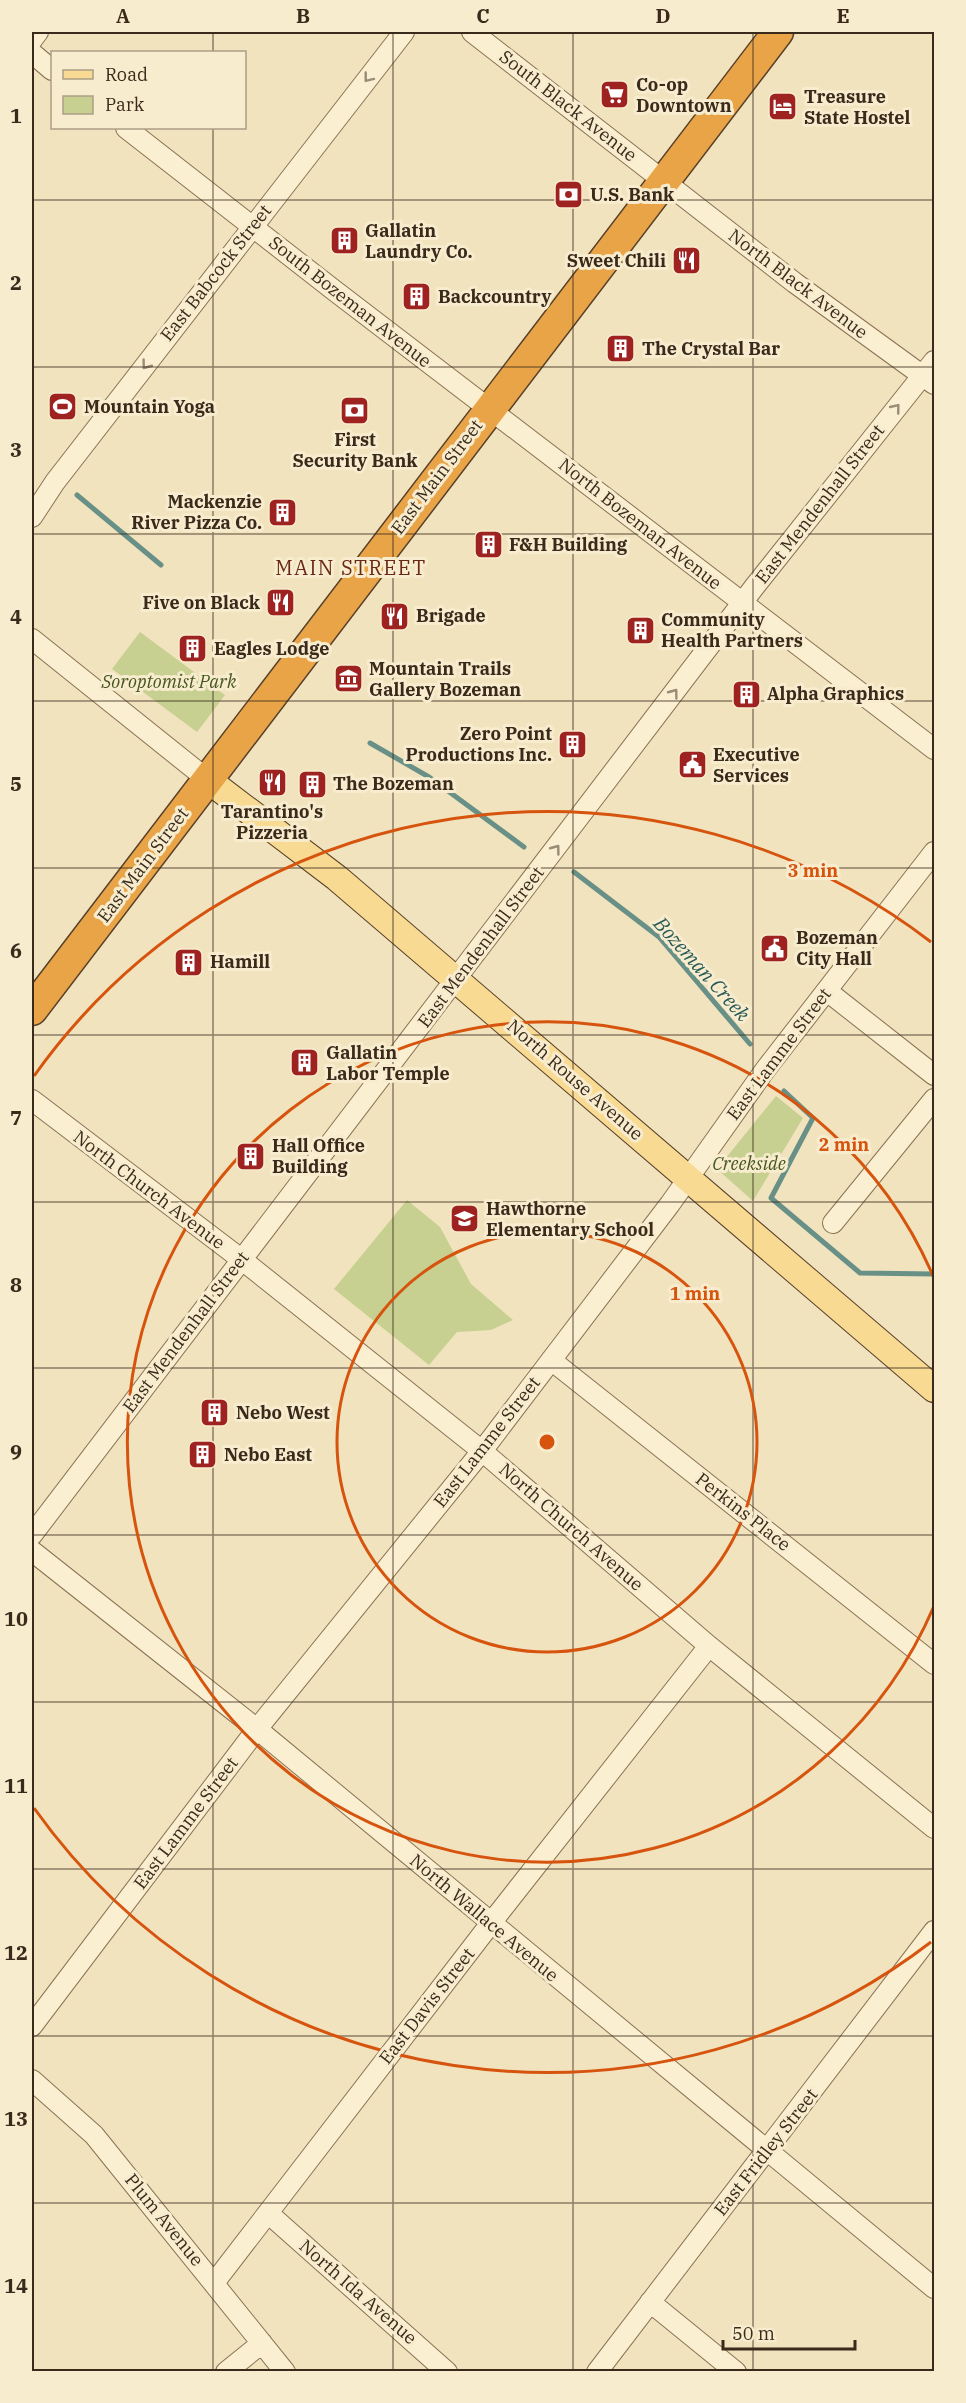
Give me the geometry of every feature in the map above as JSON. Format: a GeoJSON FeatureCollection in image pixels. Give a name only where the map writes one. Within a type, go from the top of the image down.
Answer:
{"type":"FeatureCollection","features":[{"type":"Feature","properties":{"kind":"highway","name":"East Main Street"},"geometry":{"type":"LineString","coordinates":[[32,1010],[778,32]]}},
{"type":"Feature","properties":{"kind":"main road","name":"North Rouse Avenue"},"geometry":{"type":"LineString","coordinates":[[208,780],[337,878],[934,1389]]}},
{"type":"Feature","properties":{"kind":"street"},"geometry":{"type":"LineString","coordinates":[[32,40],[38,32]]}},
{"type":"Feature","properties":{"kind":"street","name":"East Babcock Street"},"geometry":{"type":"LineString","coordinates":[[32,517],[252,227],[404,32]]}},
{"type":"Feature","properties":{"kind":"street","name":"South Black Avenue"},"geometry":{"type":"LineString","coordinates":[[472,32],[663,181]]}},
{"type":"Feature","properties":{"kind":"street"},"geometry":{"type":"LineString","coordinates":[[32,53],[51,69]]}},
{"type":"Feature","properties":{"kind":"street","name":"South Bozeman Avenue"},"geometry":{"type":"LineString","coordinates":[[127,129],[489,409]]}},
{"type":"Feature","properties":{"kind":"street","name":"North Black Avenue"},"geometry":{"type":"LineString","coordinates":[[663,181],[795,283],[931,374]]}},
{"type":"Feature","properties":{"kind":"street","name":"East Mendenhall Street"},"geometry":{"type":"LineString","coordinates":[[32,1535],[458,980],[743,603],[931,374]]}},
{"type":"Feature","properties":{"kind":"street","name":"North Bozeman Avenue"},"geometry":{"type":"LineString","coordinates":[[489,409],[934,749]]}},
{"type":"Feature","properties":{"kind":"street"},"geometry":{"type":"LineString","coordinates":[[32,639],[208,780]]}},
{"type":"Feature","properties":{"kind":"street","name":"East Lamme Street"},"geometry":{"type":"LineString","coordinates":[[32,2026],[257,1729],[482,1451],[934,852]]}},
{"type":"Feature","properties":{"kind":"street"},"geometry":{"type":"LineString","coordinates":[[827,991],[934,1075]]}},
{"type":"Feature","properties":{"kind":"street"},"geometry":{"type":"LineString","coordinates":[[833,1223],[934,1099]]}},
{"type":"Feature","properties":{"kind":"street","name":"North Church Avenue"},"geometry":{"type":"LineString","coordinates":[[32,1100],[241,1260],[482,1451],[709,1646],[934,1828]]}},
{"type":"Feature","properties":{"kind":"street","name":"Perkins Place"},"geometry":{"type":"LineString","coordinates":[[551,1360],[934,1664]]}},
{"type":"Feature","properties":{"kind":"street","name":"North Wallace Avenue"},"geometry":{"type":"LineString","coordinates":[[32,1551],[257,1729],[934,2288]]}},
{"type":"Feature","properties":{"kind":"street","name":"East Davis Street"},"geometry":{"type":"LineString","coordinates":[[214,2283],[491,1923],[709,1646]]}},
{"type":"Feature","properties":{"kind":"street","name":"East Fridley Street"},"geometry":{"type":"LineString","coordinates":[[597,2372],[934,1931]]}},
{"type":"Feature","properties":{"kind":"street","name":"Plum Avenue"},"geometry":{"type":"LineString","coordinates":[[32,2080],[94,2135],[154,2205],[285,2372]]}},
{"type":"Feature","properties":{"kind":"street","name":"North Ida Avenue"},"geometry":{"type":"LineString","coordinates":[[268,2213],[447,2372]]}},
{"type":"Feature","properties":{"kind":"street"},"geometry":{"type":"LineString","coordinates":[[650,2302],[736,2372]]}},
{"type":"Feature","properties":{"kind":"street"},"geometry":{"type":"LineString","coordinates":[[226,2372],[262,2343]]}},
{"type":"Feature","properties":{"kind":"green space","name":"Soroptomist Park"},"geometry":{"type":"Polygon","coordinates":[[[140,632],[225,695],[197,732],[112,669],[140,632]]]}},
{"type":"Feature","properties":{"kind":"green space","name":"Creekside"},"geometry":{"type":"Polygon","coordinates":[[[776,1096],[803,1118],[753,1201],[717,1169],[776,1096]]]}},
{"type":"Feature","properties":{"kind":"green space"},"geometry":{"type":"Polygon","coordinates":[[[407,1200],[440,1227],[471,1284],[513,1320],[491,1330],[457,1332],[429,1365],[334,1289],[407,1200]]]}},
{"type":"Feature","properties":{"kind":"waterway","name":"Bozeman Creek"},"geometry":{"type":"LineString","coordinates":[[77,495],[161,565]]}},
{"type":"Feature","properties":{"kind":"waterway","name":"Bozeman Creek"},"geometry":{"type":"LineString","coordinates":[[370,743],[429,777],[524,847]]}},
{"type":"Feature","properties":{"kind":"waterway","name":"Bozeman Creek"},"geometry":{"type":"LineString","coordinates":[[574,872],[659,937],[750,1044]]}},
{"type":"Feature","properties":{"kind":"waterway","name":"Bozeman Creek"},"geometry":{"type":"LineString","coordinates":[[784,1091],[813,1118],[771,1198],[860,1273],[934,1274]]}},
{"type":"Feature","properties":{"kind":"place","name":"Co-op Downtown"},"geometry":{"type":"Point","coordinates":[615,95]}},
{"type":"Feature","properties":{"kind":"place","name":"Treasure State Hostel"},"geometry":{"type":"Point","coordinates":[783,107]}},
{"type":"Feature","properties":{"kind":"place","name":"U.S. Bank"},"geometry":{"type":"Point","coordinates":[569,195]}},
{"type":"Feature","properties":{"kind":"place","name":"Gallatin Laundry Co."},"geometry":{"type":"Point","coordinates":[344,241]}},
{"type":"Feature","properties":{"kind":"place","name":"Sweet Chili"},"geometry":{"type":"Point","coordinates":[687,261]}},
{"type":"Feature","properties":{"kind":"place","name":"Backcountry"},"geometry":{"type":"Point","coordinates":[417,297]}},
{"type":"Feature","properties":{"kind":"place","name":"The Crystal Bar"},"geometry":{"type":"Point","coordinates":[621,349]}},
{"type":"Feature","properties":{"kind":"place","name":"Mountain Yoga"},"geometry":{"type":"Point","coordinates":[63,407]}},
{"type":"Feature","properties":{"kind":"place","name":"First Security Bank"},"geometry":{"type":"Point","coordinates":[355,411]}},
{"type":"Feature","properties":{"kind":"place","name":"Mackenzie River Pizza Co."},"geometry":{"type":"Point","coordinates":[283,512]}},
{"type":"Feature","properties":{"kind":"place","name":"F&H Building"},"geometry":{"type":"Point","coordinates":[488,545]}},
{"type":"Feature","properties":{"kind":"place","name":"Five on Black"},"geometry":{"type":"Point","coordinates":[281,603]}},
{"type":"Feature","properties":{"kind":"place","name":"Brigade"},"geometry":{"type":"Point","coordinates":[395,616]}},
{"type":"Feature","properties":{"kind":"place","name":"Community Health Partners"},"geometry":{"type":"Point","coordinates":[640,630]}},
{"type":"Feature","properties":{"kind":"place","name":"Eagles Lodge"},"geometry":{"type":"Point","coordinates":[193,649]}},
{"type":"Feature","properties":{"kind":"place","name":"Mountain Trails Gallery Bozeman"},"geometry":{"type":"Point","coordinates":[348,679]}},
{"type":"Feature","properties":{"kind":"place","name":"Alpha Graphics"},"geometry":{"type":"Point","coordinates":[746,694]}},
{"type":"Feature","properties":{"kind":"place","name":"Zero Point Productions Inc."},"geometry":{"type":"Point","coordinates":[573,744]}},
{"type":"Feature","properties":{"kind":"place","name":"Executive Services"},"geometry":{"type":"Point","coordinates":[692,765]}},
{"type":"Feature","properties":{"kind":"place","name":"Tarantino's Pizzeria"},"geometry":{"type":"Point","coordinates":[272,783]}},
{"type":"Feature","properties":{"kind":"place","name":"The Bozeman"},"geometry":{"type":"Point","coordinates":[312,784]}},
{"type":"Feature","properties":{"kind":"place","name":"Bozeman City Hall"},"geometry":{"type":"Point","coordinates":[775,948]}},
{"type":"Feature","properties":{"kind":"place","name":"Hamill"},"geometry":{"type":"Point","coordinates":[189,962]}},
{"type":"Feature","properties":{"kind":"place","name":"Gallatin Labor Temple"},"geometry":{"type":"Point","coordinates":[305,1063]}},
{"type":"Feature","properties":{"kind":"place","name":"Hall Office Building"},"geometry":{"type":"Point","coordinates":[251,1156]}},
{"type":"Feature","properties":{"kind":"place","name":"Hawthorne Elementary School"},"geometry":{"type":"Point","coordinates":[465,1219]}},
{"type":"Feature","properties":{"kind":"place","name":"Nebo West"},"geometry":{"type":"Point","coordinates":[215,1413]}},
{"type":"Feature","properties":{"kind":"place","name":"Nebo East"},"geometry":{"type":"Point","coordinates":[203,1455]}},
{"type":"Feature","properties":{"kind":"district","name":"MAIN STREET"},"geometry":{"type":"Point","coordinates":[351,568]}}]}
